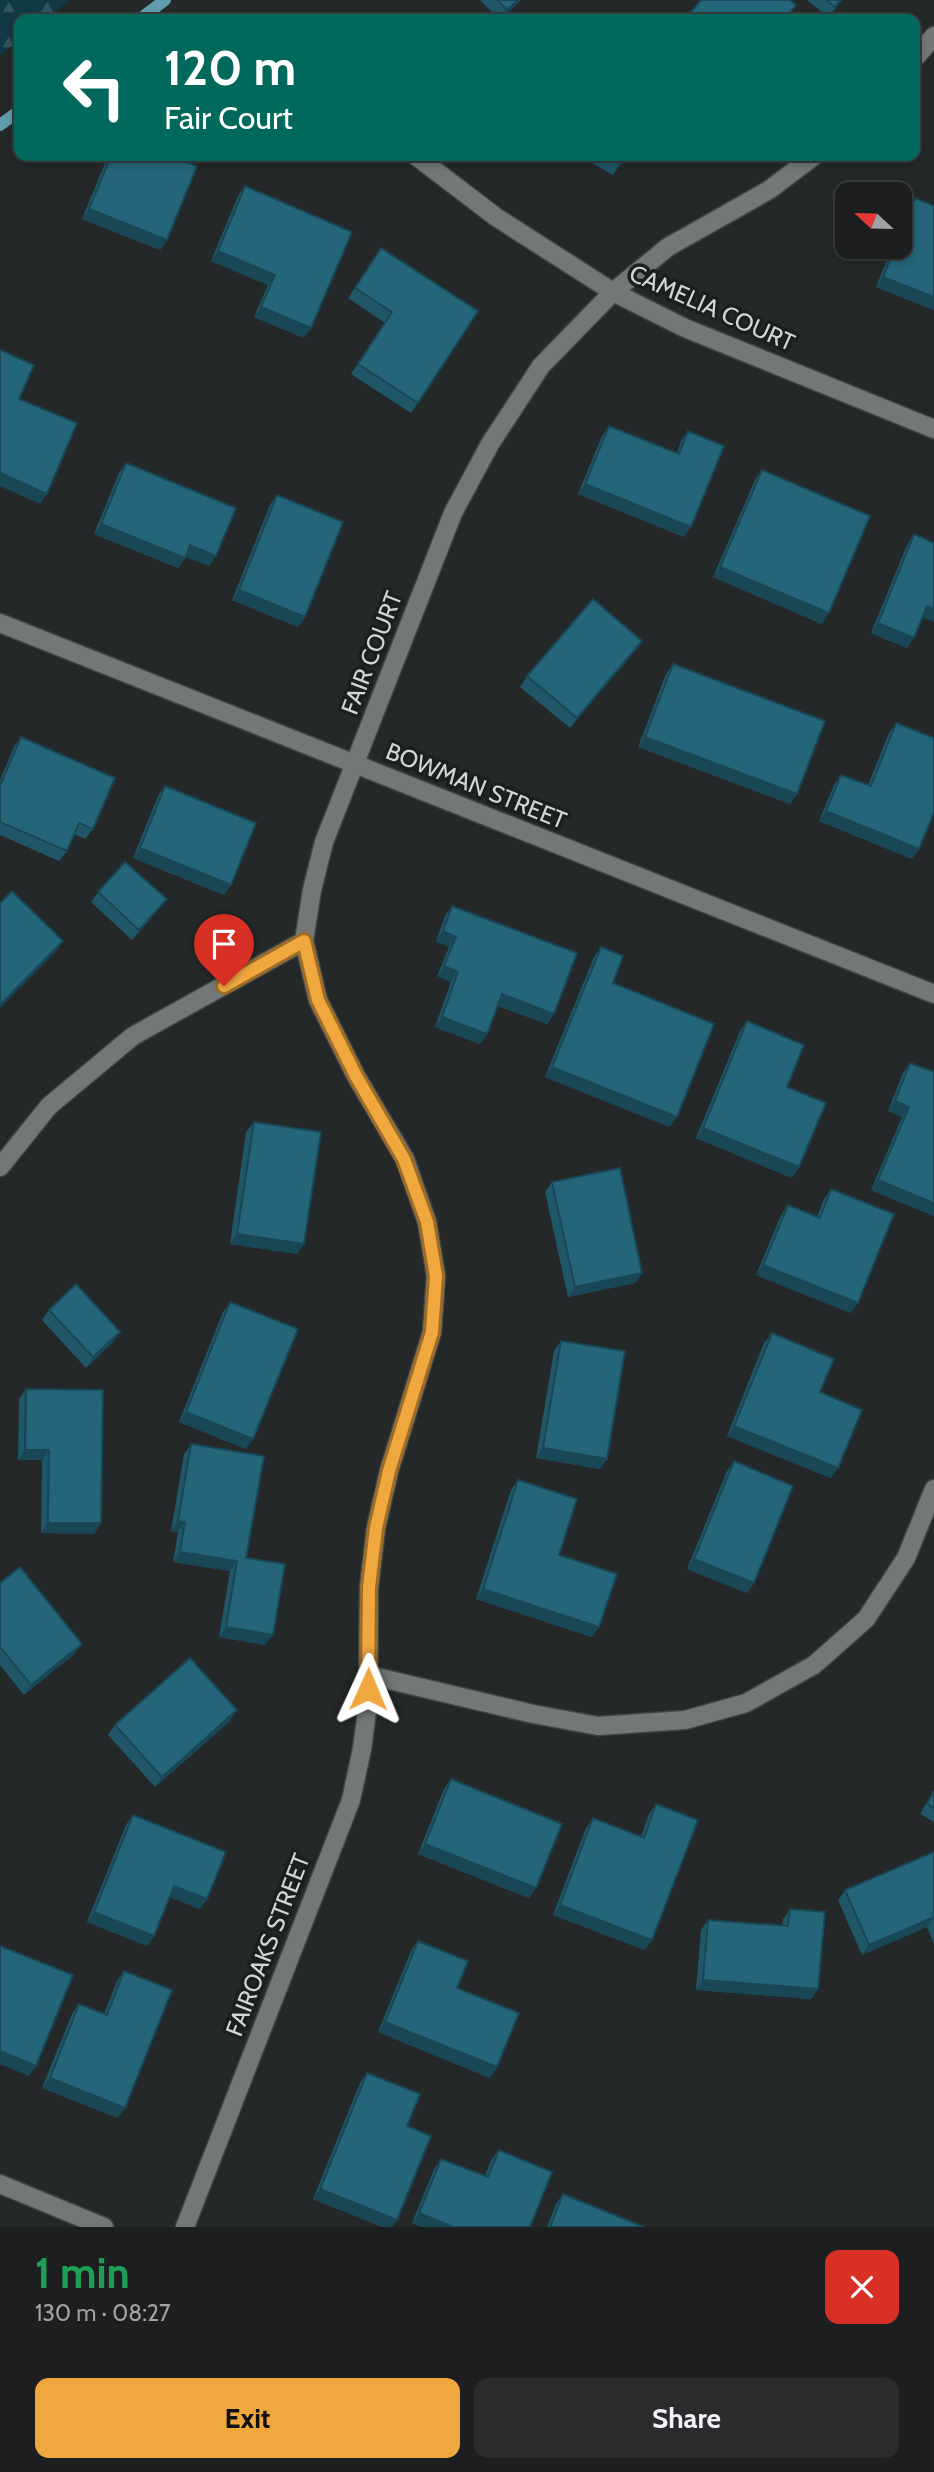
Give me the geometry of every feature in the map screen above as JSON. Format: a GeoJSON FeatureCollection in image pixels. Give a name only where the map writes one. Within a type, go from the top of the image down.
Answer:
{"type":"FeatureCollection","features":[{"type":"Feature","properties":{"kind":"street"},"geometry":{"type":"LineString","coordinates":[[920,52],[934,36]]}},
{"type":"Feature","properties":{"kind":"street","name":"CAMELIA COURT"},"geometry":{"type":"LineString","coordinates":[[423,161],[496,217],[613,292],[685,328],[934,429]]}},
{"type":"Feature","properties":{"kind":"street","name":"FAIR COURT"},"geometry":{"type":"LineString","coordinates":[[304,941],[312,890],[324,842],[453,513],[490,444],[541,366],[613,292],[668,247],[769,190],[807,161]]}},
{"type":"Feature","properties":{"kind":"street","name":"BOWMAN STREET"},"geometry":{"type":"LineString","coordinates":[[0,623],[934,994]]}},
{"type":"Feature","properties":{"kind":"street"},"geometry":{"type":"LineString","coordinates":[[0,1167],[49,1106],[133,1035],[304,941]]}},
{"type":"Feature","properties":{"kind":"street","name":"FAIROAKS STREET"},"geometry":{"type":"LineString","coordinates":[[185,2227],[351,1800],[368,1704],[369,1587],[376,1528],[389,1471],[432,1332],[436,1276],[427,1222],[404,1159],[356,1076],[318,1000],[304,941]]}},
{"type":"Feature","properties":{"kind":"street"},"geometry":{"type":"LineString","coordinates":[[368,1675],[533,1714],[598,1726],[685,1720],[746,1703],[814,1665],[866,1619],[906,1558],[934,1489]]}},
{"type":"Feature","properties":{"kind":"street"},"geometry":{"type":"LineString","coordinates":[[0,2184],[104,2227]]}},
{"type":"Feature","properties":{"kind":"green space"},"geometry":{"type":"Polygon","coordinates":[[[0,0],[70,0],[52,14],[14,14],[14,44],[0,55],[0,0]]]}},
{"type":"Feature","properties":{"kind":"building"},"geometry":{"type":"Polygon","coordinates":[[[497,0],[518,0],[507,10],[497,0]]]}},
{"type":"Feature","properties":{"kind":"building"},"geometry":{"type":"Polygon","coordinates":[[[701,0],[790,0],[796,5],[789,14],[689,14],[701,0]]]}},
{"type":"Feature","properties":{"kind":"building"},"geometry":{"type":"Polygon","coordinates":[[[826,0],[841,0],[835,7],[826,0]]]}},
{"type":"Feature","properties":{"kind":"building"},"geometry":{"type":"Polygon","coordinates":[[[109,161],[184,161],[197,166],[167,240],[89,209],[109,161]]]}},
{"type":"Feature","properties":{"kind":"building"},"geometry":{"type":"Polygon","coordinates":[[[245,186],[352,232],[311,328],[261,307],[275,275],[218,251],[245,186]]]}},
{"type":"Feature","properties":{"kind":"building"},"geometry":{"type":"Polygon","coordinates":[[[915,198],[934,206],[934,297],[883,277],[890,259],[912,259],[912,206],[915,198]]]}},
{"type":"Feature","properties":{"kind":"building"},"geometry":{"type":"Polygon","coordinates":[[[381,248],[478,311],[418,403],[358,364],[392,312],[355,288],[381,248]]]}},
{"type":"Feature","properties":{"kind":"building"},"geometry":{"type":"Polygon","coordinates":[[[0,350],[34,365],[19,399],[77,423],[47,494],[0,473],[0,350]]]}},
{"type":"Feature","properties":{"kind":"building"},"geometry":{"type":"Polygon","coordinates":[[[609,426],[679,454],[688,431],[724,446],[691,527],[585,484],[609,426]]]}},
{"type":"Feature","properties":{"kind":"building"},"geometry":{"type":"Polygon","coordinates":[[[126,463],[236,508],[216,556],[190,545],[185,558],[101,524],[126,463]]]}},
{"type":"Feature","properties":{"kind":"building"},"geometry":{"type":"Polygon","coordinates":[[[762,470],[870,516],[829,613],[720,567],[762,470]]]}},
{"type":"Feature","properties":{"kind":"building"},"geometry":{"type":"Polygon","coordinates":[[[277,495],[343,522],[305,617],[239,590],[277,495]]]}},
{"type":"Feature","properties":{"kind":"building"},"geometry":{"type":"Polygon","coordinates":[[[914,534],[934,543],[934,609],[927,606],[914,638],[878,623],[914,534]]]}},
{"type":"Feature","properties":{"kind":"building"},"geometry":{"type":"Polygon","coordinates":[[[593,599],[642,641],[577,718],[527,676],[593,599]]]}},
{"type":"Feature","properties":{"kind":"building"},"geometry":{"type":"Polygon","coordinates":[[[673,664],[825,721],[797,794],[645,737],[673,664]]]}},
{"type":"Feature","properties":{"kind":"building"},"geometry":{"type":"Polygon","coordinates":[[[896,723],[934,738],[934,812],[919,849],[826,811],[841,775],[871,786],[896,723]]]}},
{"type":"Feature","properties":{"kind":"building"},"geometry":{"type":"Polygon","coordinates":[[[21,737],[115,778],[93,829],[79,823],[67,851],[0,822],[0,786],[21,737]]]}},
{"type":"Feature","properties":{"kind":"building"},"geometry":{"type":"Polygon","coordinates":[[[165,786],[256,823],[231,885],[140,848],[165,786]]]}},
{"type":"Feature","properties":{"kind":"building"},"geometry":{"type":"Polygon","coordinates":[[[125,862],[167,899],[139,930],[98,892],[125,862]]]}},
{"type":"Feature","properties":{"kind":"building"},"geometry":{"type":"Polygon","coordinates":[[[12,891],[63,941],[0,1005],[0,903],[12,891]]]}},
{"type":"Feature","properties":{"kind":"building"},"geometry":{"type":"Polygon","coordinates":[[[452,906],[577,953],[554,1014],[502,994],[487,1034],[442,1017],[458,972],[444,966],[456,937],[443,931],[452,906]]]}},
{"type":"Feature","properties":{"kind":"building"},"geometry":{"type":"Polygon","coordinates":[[[601,947],[623,956],[613,983],[714,1024],[677,1117],[552,1067],[601,947]]]}},
{"type":"Feature","properties":{"kind":"building"},"geometry":{"type":"Polygon","coordinates":[[[747,1021],[804,1045],[787,1087],[826,1103],[799,1167],[703,1128],[747,1021]]]}},
{"type":"Feature","properties":{"kind":"building"},"geometry":{"type":"Polygon","coordinates":[[[910,1063],[934,1072],[934,1203],[878,1180],[909,1107],[895,1101],[910,1063]]]}},
{"type":"Feature","properties":{"kind":"building"},"geometry":{"type":"Polygon","coordinates":[[[254,1122],[321,1132],[304,1244],[237,1234],[254,1122]]]}},
{"type":"Feature","properties":{"kind":"building"},"geometry":{"type":"Polygon","coordinates":[[[620,1168],[642,1273],[575,1287],[552,1182],[620,1168]]]}},
{"type":"Feature","properties":{"kind":"building"},"geometry":{"type":"Polygon","coordinates":[[[831,1189],[894,1214],[858,1303],[763,1265],[788,1205],[820,1218],[831,1189]]]}},
{"type":"Feature","properties":{"kind":"building"},"geometry":{"type":"Polygon","coordinates":[[[76,1284],[120,1332],[93,1357],[49,1310],[76,1284]]]}},
{"type":"Feature","properties":{"kind":"building"},"geometry":{"type":"Polygon","coordinates":[[[230,1302],[298,1329],[253,1439],[186,1412],[230,1302]]]}},
{"type":"Feature","properties":{"kind":"building"},"geometry":{"type":"Polygon","coordinates":[[[772,1333],[834,1359],[820,1392],[862,1410],[838,1468],[734,1426],[772,1333]]]}},
{"type":"Feature","properties":{"kind":"building"},"geometry":{"type":"Polygon","coordinates":[[[561,1341],[625,1351],[607,1459],[543,1448],[561,1341]]]}},
{"type":"Feature","properties":{"kind":"building"},"geometry":{"type":"Polygon","coordinates":[[[26,1389],[103,1390],[101,1523],[48,1523],[49,1450],[25,1450],[26,1389]]]}},
{"type":"Feature","properties":{"kind":"building"},"geometry":{"type":"Polygon","coordinates":[[[191,1444],[264,1456],[246,1558],[285,1564],[273,1635],[226,1627],[237,1561],[180,1552],[185,1522],[178,1521],[191,1444]]]}},
{"type":"Feature","properties":{"kind":"building"},"geometry":{"type":"Polygon","coordinates":[[[734,1461],[793,1486],[754,1583],[694,1559],[734,1461]]]}},
{"type":"Feature","properties":{"kind":"building"},"geometry":{"type":"Polygon","coordinates":[[[518,1480],[577,1499],[559,1555],[617,1574],[599,1627],[483,1589],[518,1480]]]}},
{"type":"Feature","properties":{"kind":"building"},"geometry":{"type":"Polygon","coordinates":[[[20,1567],[82,1644],[31,1685],[0,1647],[0,1583],[20,1567]]]}},
{"type":"Feature","properties":{"kind":"building"},"geometry":{"type":"Polygon","coordinates":[[[190,1658],[237,1710],[162,1777],[115,1725],[190,1658]]]}},
{"type":"Feature","properties":{"kind":"building"},"geometry":{"type":"Polygon","coordinates":[[[451,1779],[562,1824],[536,1888],[425,1844],[451,1779]]]}},
{"type":"Feature","properties":{"kind":"building"},"geometry":{"type":"Polygon","coordinates":[[[934,1792],[934,1808],[927,1804],[934,1792]]]}},
{"type":"Feature","properties":{"kind":"building"},"geometry":{"type":"Polygon","coordinates":[[[656,1804],[698,1820],[652,1940],[560,1905],[593,1818],[644,1838],[656,1804]]]}},
{"type":"Feature","properties":{"kind":"building"},"geometry":{"type":"Polygon","coordinates":[[[133,1815],[226,1852],[207,1899],[174,1886],[154,1936],[94,1912],[133,1815]]]}},
{"type":"Feature","properties":{"kind":"building"},"geometry":{"type":"Polygon","coordinates":[[[934,1852],[934,1917],[869,1945],[845,1890],[934,1852]]]}},
{"type":"Feature","properties":{"kind":"building"},"geometry":{"type":"Polygon","coordinates":[[[790,1909],[825,1912],[818,1989],[703,1980],[708,1920],[788,1926],[790,1909]]]}},
{"type":"Feature","properties":{"kind":"building"},"geometry":{"type":"Polygon","coordinates":[[[418,1941],[468,1961],[457,1988],[519,2013],[497,2067],[385,2022],[418,1941]]]}},
{"type":"Feature","properties":{"kind":"building"},"geometry":{"type":"Polygon","coordinates":[[[0,1946],[73,1975],[36,2066],[0,2051],[0,1946]]]}},
{"type":"Feature","properties":{"kind":"building"},"geometry":{"type":"Polygon","coordinates":[[[124,1971],[172,1990],[125,2108],[50,2078],[79,2004],[107,2015],[124,1971]]]}},
{"type":"Feature","properties":{"kind":"building"},"geometry":{"type":"Polygon","coordinates":[[[367,2073],[420,2094],[407,2126],[431,2136],[397,2220],[320,2189],[367,2073]]]}},
{"type":"Feature","properties":{"kind":"building"},"geometry":{"type":"Polygon","coordinates":[[[499,2150],[552,2172],[530,2227],[453,2227],[419,2213],[441,2159],[488,2177],[499,2150]]]}},
{"type":"Feature","properties":{"kind":"building"},"geometry":{"type":"Polygon","coordinates":[[[563,2194],[644,2227],[550,2227],[563,2194]]]}},
{"type":"Feature","properties":{"kind":"waterway"},"geometry":{"type":"LineString","coordinates":[[147,14],[165,0]]}},
{"type":"Feature","properties":{"kind":"waterway"},"geometry":{"type":"LineString","coordinates":[[0,125],[14,115]]}},
{"type":"Feature","properties":{"kind":"route"},"geometry":{"type":"LineString","coordinates":[[224,986],[304,941],[318,1000],[356,1076],[404,1159],[427,1222],[436,1276],[432,1332],[389,1471],[376,1528],[369,1587],[368,1689]]}}]}
